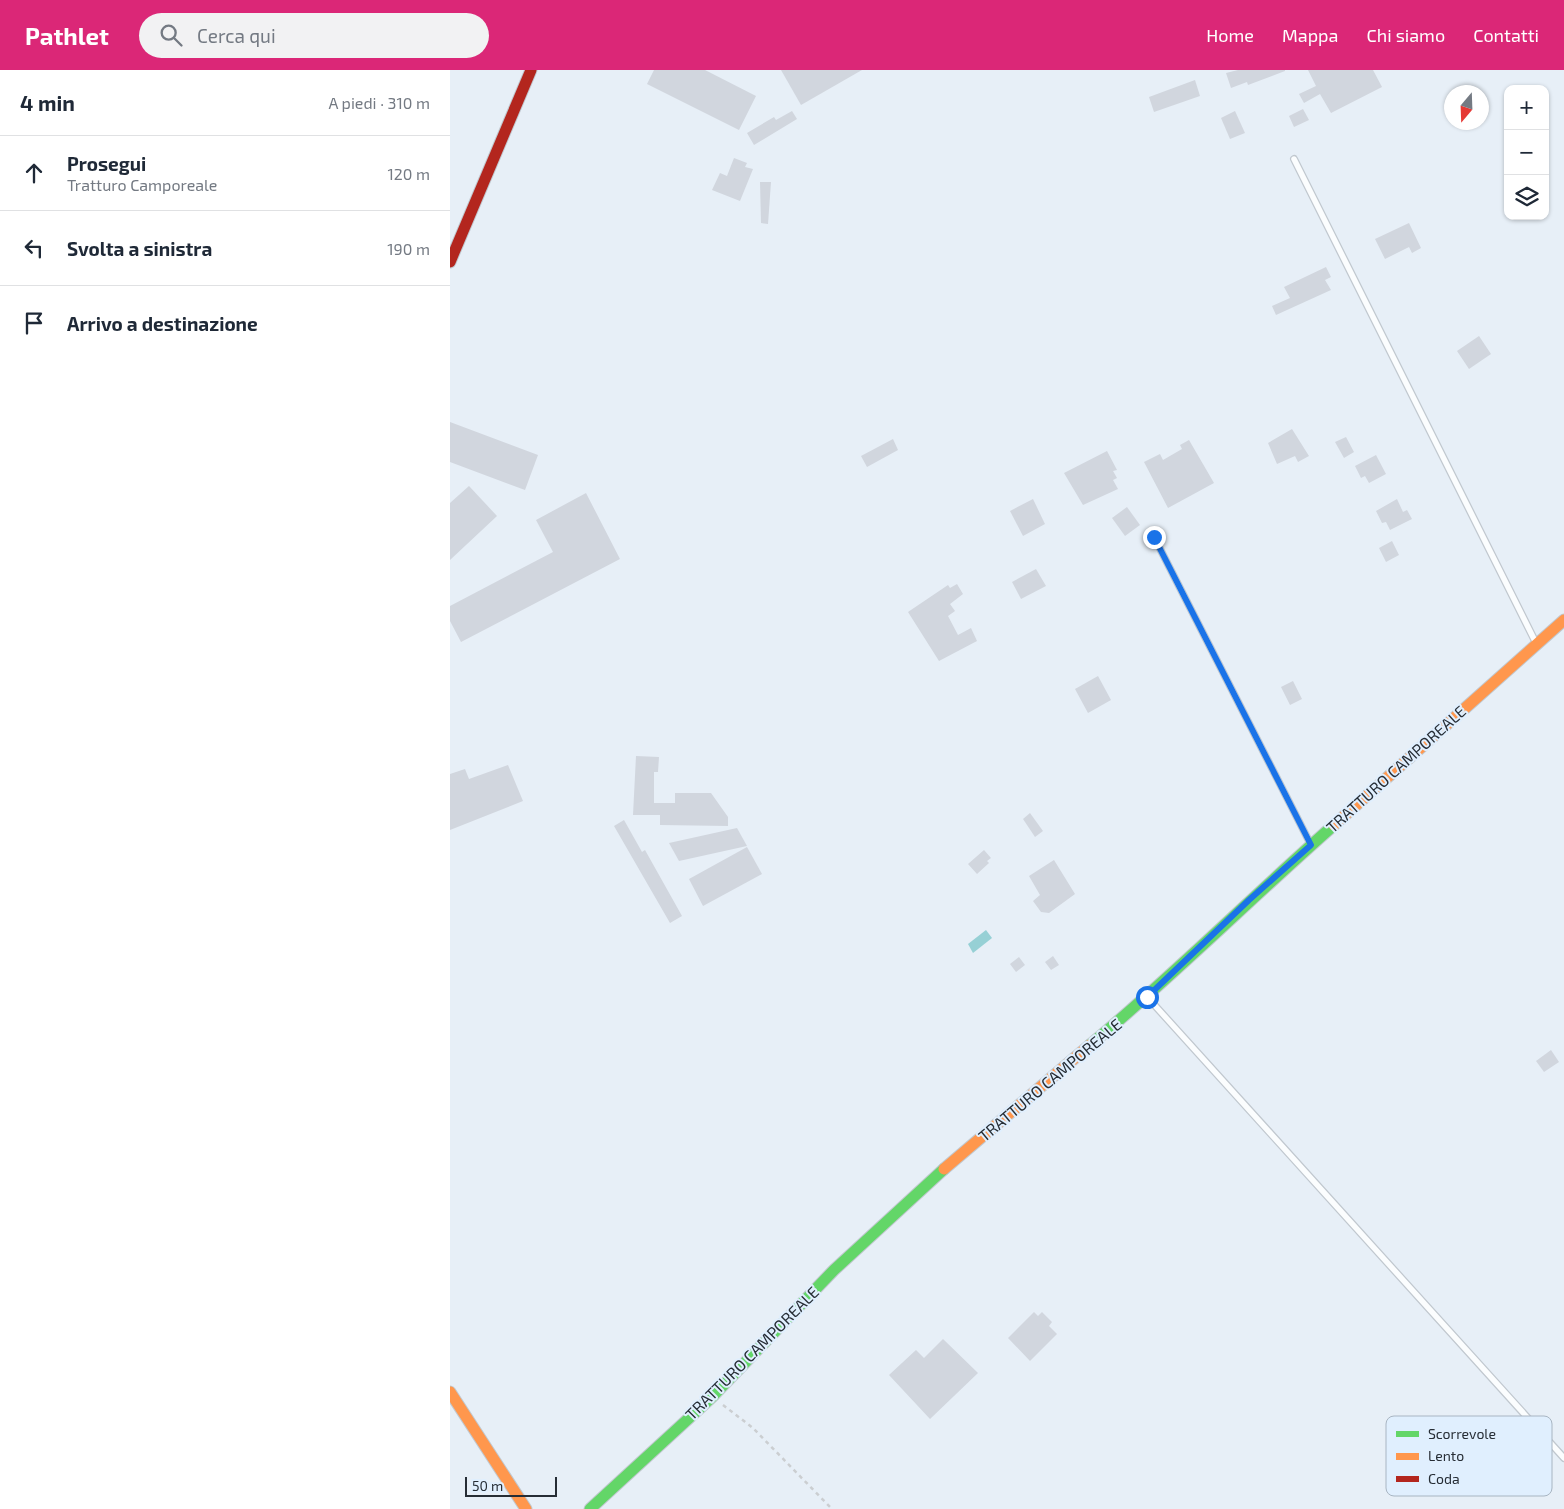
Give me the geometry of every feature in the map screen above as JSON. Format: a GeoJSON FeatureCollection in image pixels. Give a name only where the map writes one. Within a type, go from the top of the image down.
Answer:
{"type":"FeatureCollection","features":[{"type":"Feature","properties":{"kind":"street"},"geometry":{"type":"LineString","coordinates":[[450,262],[530,70]]}},
{"type":"Feature","properties":{"kind":"street","name":"TRATTURO CAMPOREALE"},"geometry":{"type":"LineString","coordinates":[[590,1509],[712,1396],[834,1270],[917,1191],[1147,997],[1249,900],[1564,620]]}},
{"type":"Feature","properties":{"kind":"street"},"geometry":{"type":"LineString","coordinates":[[450,1392],[524,1508]]}},
{"type":"Feature","properties":{"kind":"lane"},"geometry":{"type":"LineString","coordinates":[[1294,159],[1537,644]]}},
{"type":"Feature","properties":{"kind":"lane"},"geometry":{"type":"LineString","coordinates":[[1154,537],[1311,845]]}},
{"type":"Feature","properties":{"kind":"lane"},"geometry":{"type":"LineString","coordinates":[[1147,997],[1526,1416]]}},
{"type":"Feature","properties":{"kind":"lane"},"geometry":{"type":"LineString","coordinates":[[1552,1445],[1564,1458]]}},
{"type":"Feature","properties":{"kind":"path"},"geometry":{"type":"LineString","coordinates":[[712,1396],[753,1428],[832,1509]]}},
{"type":"Feature","properties":{"kind":"water"},"geometry":{"type":"Polygon","coordinates":[[[986,930],[992,938],[973,953],[968,944],[986,930]]]}},
{"type":"Feature","properties":{"kind":"building"},"geometry":{"type":"Polygon","coordinates":[[[654,70],[705,70],[756,96],[739,130],[647,84],[654,70]]]}},
{"type":"Feature","properties":{"kind":"building"},"geometry":{"type":"Polygon","coordinates":[[[781,70],[862,70],[801,105],[781,70]]]}},
{"type":"Feature","properties":{"kind":"building"},"geometry":{"type":"Polygon","coordinates":[[[1238,70],[1285,71],[1248,85],[1247,82],[1231,88],[1226,73],[1238,70]]]}},
{"type":"Feature","properties":{"kind":"building"},"geometry":{"type":"Polygon","coordinates":[[[1308,70],[1373,70],[1382,87],[1331,113],[1320,94],[1304,103],[1299,94],[1316,86],[1308,70]]]}},
{"type":"Feature","properties":{"kind":"building"},"geometry":{"type":"Polygon","coordinates":[[[1195,80],[1200,96],[1154,112],[1149,97],[1195,80]]]}},
{"type":"Feature","properties":{"kind":"building"},"geometry":{"type":"Polygon","coordinates":[[[1303,109],[1309,120],[1294,127],[1289,116],[1303,109]]]}},
{"type":"Feature","properties":{"kind":"building"},"geometry":{"type":"Polygon","coordinates":[[[792,111],[797,119],[754,145],[747,133],[774,117],[776,120],[792,111]]]}},
{"type":"Feature","properties":{"kind":"building"},"geometry":{"type":"Polygon","coordinates":[[[1235,111],[1245,133],[1230,139],[1221,118],[1235,111]]]}},
{"type":"Feature","properties":{"kind":"building"},"geometry":{"type":"Polygon","coordinates":[[[734,158],[747,163],[745,167],[753,169],[740,201],[712,190],[720,173],[727,176],[734,158]]]}},
{"type":"Feature","properties":{"kind":"building"},"geometry":{"type":"Polygon","coordinates":[[[760,182],[771,182],[768,224],[761,223],[760,182]]]}},
{"type":"Feature","properties":{"kind":"building"},"geometry":{"type":"Polygon","coordinates":[[[1409,223],[1421,248],[1412,253],[1409,247],[1385,259],[1375,239],[1409,223]]]}},
{"type":"Feature","properties":{"kind":"building"},"geometry":{"type":"Polygon","coordinates":[[[1326,267],[1331,277],[1325,280],[1331,290],[1276,315],[1272,306],[1290,298],[1284,287],[1326,267]]]}},
{"type":"Feature","properties":{"kind":"building"},"geometry":{"type":"Polygon","coordinates":[[[1479,336],[1491,354],[1469,369],[1457,351],[1479,336]]]}},
{"type":"Feature","properties":{"kind":"building"},"geometry":{"type":"Polygon","coordinates":[[[450,422],[538,455],[525,490],[450,462],[450,422]]]}},
{"type":"Feature","properties":{"kind":"building"},"geometry":{"type":"Polygon","coordinates":[[[1292,429],[1309,456],[1298,462],[1295,456],[1277,464],[1268,443],[1292,429]]]}},
{"type":"Feature","properties":{"kind":"building"},"geometry":{"type":"Polygon","coordinates":[[[1346,437],[1354,452],[1344,458],[1335,442],[1346,437]]]}},
{"type":"Feature","properties":{"kind":"building"},"geometry":{"type":"Polygon","coordinates":[[[893,439],[898,450],[867,467],[861,456],[893,439]]]}},
{"type":"Feature","properties":{"kind":"building"},"geometry":{"type":"Polygon","coordinates":[[[1189,440],[1214,483],[1168,508],[1144,462],[1160,454],[1163,460],[1182,449],[1180,445],[1189,440]]]}},
{"type":"Feature","properties":{"kind":"building"},"geometry":{"type":"Polygon","coordinates":[[[1107,451],[1117,470],[1113,471],[1117,478],[1113,480],[1118,489],[1083,505],[1064,473],[1107,451]]]}},
{"type":"Feature","properties":{"kind":"building"},"geometry":{"type":"Polygon","coordinates":[[[1376,455],[1386,474],[1369,483],[1365,476],[1361,478],[1355,466],[1376,455]]]}},
{"type":"Feature","properties":{"kind":"building"},"geometry":{"type":"Polygon","coordinates":[[[469,486],[497,516],[450,560],[450,503],[469,486]]]}},
{"type":"Feature","properties":{"kind":"building"},"geometry":{"type":"Polygon","coordinates":[[[586,493],[620,559],[461,642],[450,621],[450,606],[553,552],[536,520],[586,493]]]}},
{"type":"Feature","properties":{"kind":"building"},"geometry":{"type":"Polygon","coordinates":[[[1033,499],[1045,524],[1023,536],[1010,511],[1033,499]]]}},
{"type":"Feature","properties":{"kind":"building"},"geometry":{"type":"Polygon","coordinates":[[[1397,499],[1403,512],[1407,510],[1412,519],[1390,530],[1386,522],[1382,523],[1376,511],[1397,499]]]}},
{"type":"Feature","properties":{"kind":"building"},"geometry":{"type":"Polygon","coordinates":[[[1127,507],[1140,525],[1125,536],[1112,518],[1127,507]]]}},
{"type":"Feature","properties":{"kind":"building"},"geometry":{"type":"Polygon","coordinates":[[[1392,541],[1399,555],[1386,562],[1379,548],[1392,541]]]}},
{"type":"Feature","properties":{"kind":"building"},"geometry":{"type":"Polygon","coordinates":[[[1036,569],[1046,586],[1021,599],[1012,582],[1036,569]]]}},
{"type":"Feature","properties":{"kind":"building"},"geometry":{"type":"Polygon","coordinates":[[[957,584],[963,594],[950,604],[955,611],[948,616],[958,635],[971,628],[977,641],[939,661],[908,612],[948,585],[950,588],[957,584]]]}},
{"type":"Feature","properties":{"kind":"building"},"geometry":{"type":"Polygon","coordinates":[[[1098,676],[1111,700],[1088,713],[1075,689],[1098,676]]]}},
{"type":"Feature","properties":{"kind":"building"},"geometry":{"type":"Polygon","coordinates":[[[1293,681],[1302,699],[1290,705],[1281,687],[1293,681]]]}},
{"type":"Feature","properties":{"kind":"building"},"geometry":{"type":"Polygon","coordinates":[[[636,756],[659,757],[658,772],[654,772],[654,803],[675,803],[675,793],[711,793],[728,817],[728,826],[660,825],[660,815],[633,815],[636,756]]]}},
{"type":"Feature","properties":{"kind":"building"},"geometry":{"type":"Polygon","coordinates":[[[508,765],[523,801],[450,830],[450,774],[465,769],[469,779],[508,765]]]}},
{"type":"Feature","properties":{"kind":"building"},"geometry":{"type":"Polygon","coordinates":[[[1030,813],[1043,831],[1035,837],[1023,819],[1030,813]]]}},
{"type":"Feature","properties":{"kind":"building"},"geometry":{"type":"Polygon","coordinates":[[[624,820],[642,852],[645,850],[682,916],[670,923],[614,826],[624,820]]]}},
{"type":"Feature","properties":{"kind":"building"},"geometry":{"type":"Polygon","coordinates":[[[737,828],[747,846],[679,861],[669,843],[737,828]]]}},
{"type":"Feature","properties":{"kind":"building"},"geometry":{"type":"Polygon","coordinates":[[[747,847],[762,874],[703,906],[689,879],[747,847]]]}},
{"type":"Feature","properties":{"kind":"building"},"geometry":{"type":"Polygon","coordinates":[[[984,850],[991,858],[987,861],[989,863],[977,874],[968,864],[984,850]]]}},
{"type":"Feature","properties":{"kind":"building"},"geometry":{"type":"Polygon","coordinates":[[[1054,860],[1075,894],[1049,913],[1041,912],[1033,901],[1040,895],[1029,876],[1054,860]]]}},
{"type":"Feature","properties":{"kind":"building"},"geometry":{"type":"Polygon","coordinates":[[[1053,956],[1059,965],[1051,970],[1045,962],[1053,956]]]}},
{"type":"Feature","properties":{"kind":"building"},"geometry":{"type":"Polygon","coordinates":[[[1019,957],[1025,965],[1016,972],[1010,964],[1019,957]]]}},
{"type":"Feature","properties":{"kind":"building"},"geometry":{"type":"Polygon","coordinates":[[[1551,1050],[1559,1062],[1544,1072],[1536,1061],[1551,1050]]]}},
{"type":"Feature","properties":{"kind":"building"},"geometry":{"type":"Polygon","coordinates":[[[1034,1312],[1038,1316],[1042,1312],[1052,1322],[1049,1326],[1057,1334],[1030,1361],[1008,1338],[1034,1312]]]}},
{"type":"Feature","properties":{"kind":"building"},"geometry":{"type":"Polygon","coordinates":[[[943,1339],[978,1373],[930,1419],[889,1375],[916,1350],[924,1358],[943,1339]]]}},
{"type":"Feature","properties":{"kind":"traffic: fast"},"geometry":{"type":"LineString","coordinates":[[1090,1045],[1334,825]]}},
{"type":"Feature","properties":{"kind":"traffic: fast"},"geometry":{"type":"LineString","coordinates":[[590,1509],[712,1397],[834,1270],[944,1169]]}},
{"type":"Feature","properties":{"kind":"traffic: slow"},"geometry":{"type":"LineString","coordinates":[[1334,825],[1564,620]]}},
{"type":"Feature","properties":{"kind":"traffic: slow"},"geometry":{"type":"LineString","coordinates":[[944,1169],[1090,1045]]}},
{"type":"Feature","properties":{"kind":"traffic: slow"},"geometry":{"type":"LineString","coordinates":[[450,1392],[526,1509]]}},
{"type":"Feature","properties":{"kind":"traffic: jam"},"geometry":{"type":"LineString","coordinates":[[450,262],[531,70]]}},
{"type":"Feature","properties":{"kind":"route"},"geometry":{"type":"LineString","coordinates":[[1147,997],[1249,900],[1311,845],[1154,537]]}}]}
